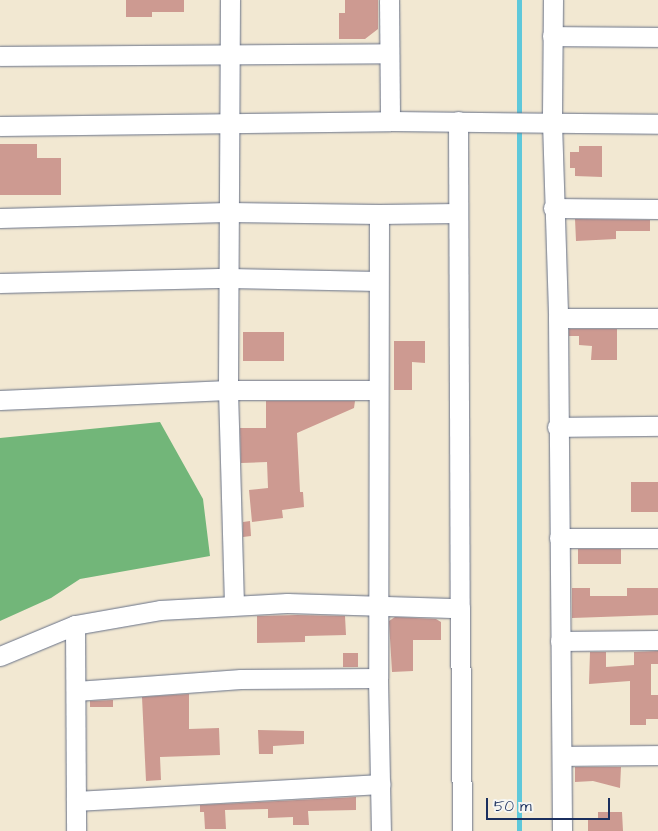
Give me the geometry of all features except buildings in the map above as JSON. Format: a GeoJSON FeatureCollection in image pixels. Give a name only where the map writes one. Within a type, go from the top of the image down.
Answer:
{"type":"FeatureCollection","features":[{"type":"Feature","properties":{"kind":"street"},"geometry":{"type":"LineString","coordinates":[[230,0],[228,390],[234,605]]}},
{"type":"Feature","properties":{"kind":"street"},"geometry":{"type":"LineString","coordinates":[[389,0],[390,121]]}},
{"type":"Feature","properties":{"kind":"street"},"geometry":{"type":"LineString","coordinates":[[553,0],[546,122],[553,208],[558,318],[557,427],[562,831]]}},
{"type":"Feature","properties":{"kind":"street"},"geometry":{"type":"LineString","coordinates":[[552,36],[658,38]]}},
{"type":"Feature","properties":{"kind":"street"},"geometry":{"type":"LineString","coordinates":[[0,56],[388,53]]}},
{"type":"Feature","properties":{"kind":"street"},"geometry":{"type":"LineString","coordinates":[[0,126],[390,121],[658,124]]}},
{"type":"Feature","properties":{"kind":"street"},"geometry":{"type":"LineString","coordinates":[[458,121],[462,831]]}},
{"type":"Feature","properties":{"kind":"street"},"geometry":{"type":"LineString","coordinates":[[553,208],[658,209]]}},
{"type":"Feature","properties":{"kind":"street"},"geometry":{"type":"LineString","coordinates":[[0,218],[228,212],[458,213]]}},
{"type":"Feature","properties":{"kind":"street"},"geometry":{"type":"LineString","coordinates":[[379,214],[378,678],[381,831]]}},
{"type":"Feature","properties":{"kind":"street"},"geometry":{"type":"LineString","coordinates":[[0,283],[230,278],[378,281]]}},
{"type":"Feature","properties":{"kind":"street"},"geometry":{"type":"LineString","coordinates":[[558,318],[658,318]]}},
{"type":"Feature","properties":{"kind":"street"},"geometry":{"type":"LineString","coordinates":[[0,400],[228,390],[378,390]]}},
{"type":"Feature","properties":{"kind":"street"},"geometry":{"type":"LineString","coordinates":[[557,427],[658,426]]}},
{"type":"Feature","properties":{"kind":"street"},"geometry":{"type":"LineString","coordinates":[[559,538],[658,538]]}},
{"type":"Feature","properties":{"kind":"street"},"geometry":{"type":"LineString","coordinates":[[0,656],[75,625],[160,610],[234,605],[378,605],[460,608]]}},
{"type":"Feature","properties":{"kind":"street"},"geometry":{"type":"LineString","coordinates":[[75,625],[76,831]]}},
{"type":"Feature","properties":{"kind":"street"},"geometry":{"type":"LineString","coordinates":[[560,641],[658,640]]}},
{"type":"Feature","properties":{"kind":"street"},"geometry":{"type":"LineString","coordinates":[[76,691],[240,679],[378,678]]}},
{"type":"Feature","properties":{"kind":"street"},"geometry":{"type":"LineString","coordinates":[[562,756],[658,755]]}},
{"type":"Feature","properties":{"kind":"street"},"geometry":{"type":"LineString","coordinates":[[76,801],[381,784]]}},
{"type":"Feature","properties":{"kind":"green space"},"geometry":{"type":"Polygon","coordinates":[[[160,422],[203,499],[210,556],[80,579],[51,598],[0,621],[0,438],[160,422]]]}},
{"type":"Feature","properties":{"kind":"waterway"},"geometry":{"type":"LineString","coordinates":[[519,0],[519,831]]}}]}
